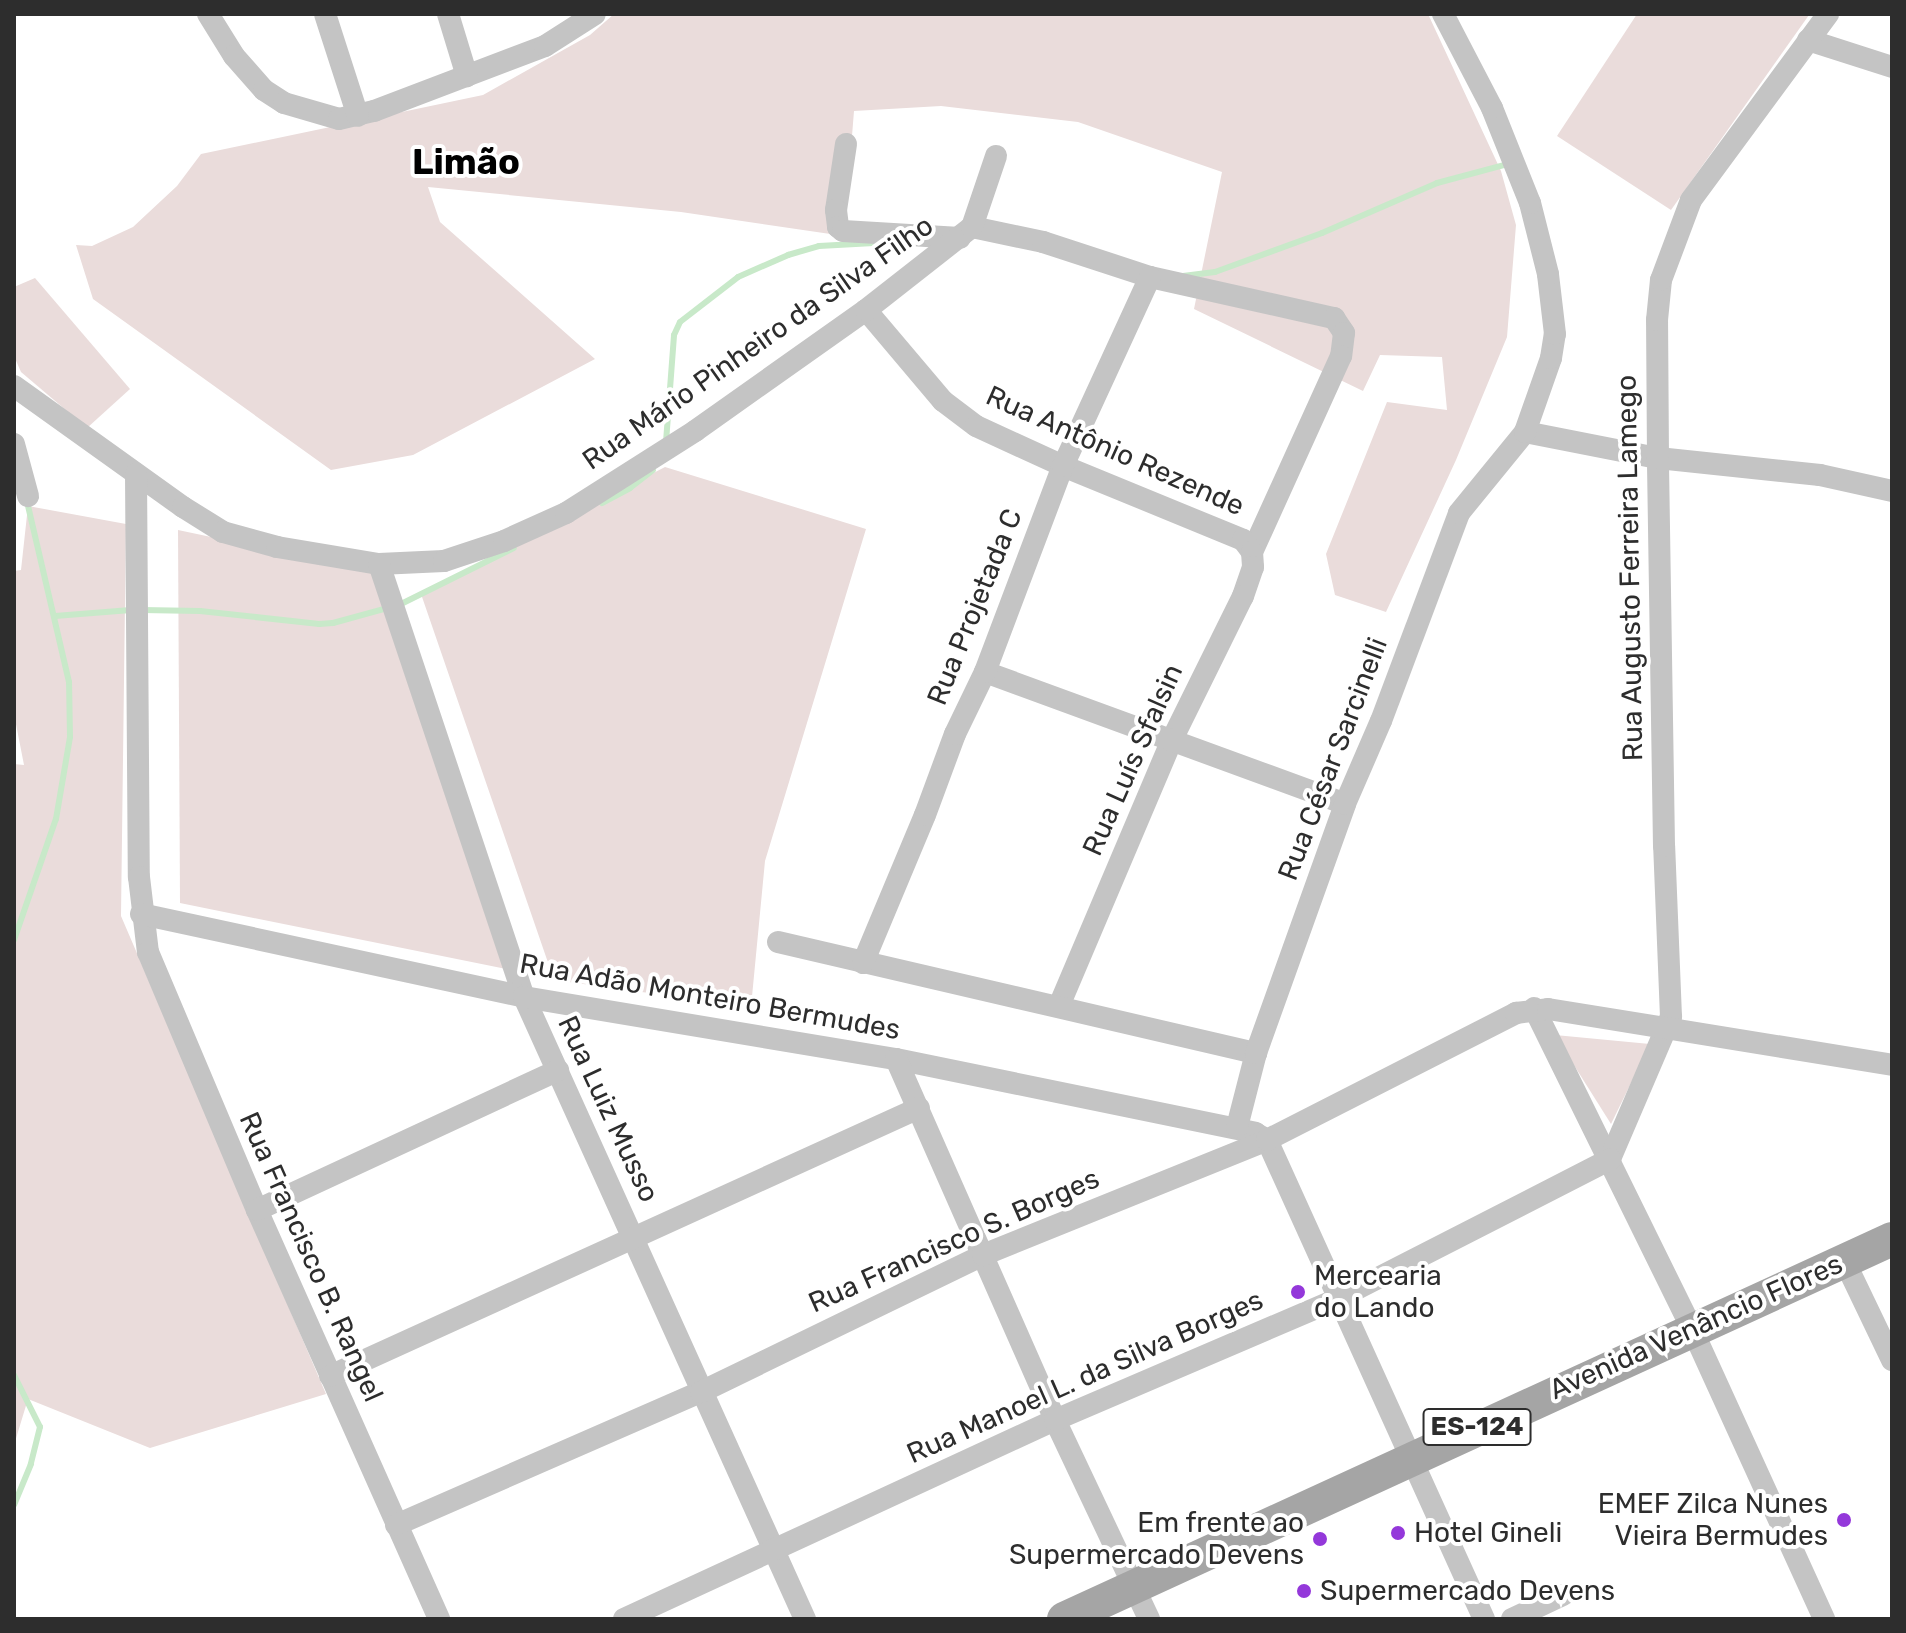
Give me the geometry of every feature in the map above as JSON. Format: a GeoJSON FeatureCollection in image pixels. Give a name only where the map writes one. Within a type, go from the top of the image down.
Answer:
{"type":"FeatureCollection","features":[{"type":"Feature","properties":{"kind":"main road","name":"Avenida Venâncio Flores"},"geometry":{"type":"LineString","coordinates":[[1064,1619],[1410,1457],[1892,1239]]}},
{"type":"Feature","properties":{"kind":"street"},"geometry":{"type":"LineString","coordinates":[[208,14],[234,56],[264,90],[284,103],[339,119],[358,116],[545,46],[583,18]]}},
{"type":"Feature","properties":{"kind":"street"},"geometry":{"type":"LineString","coordinates":[[325,14],[358,116]]}},
{"type":"Feature","properties":{"kind":"street"},"geometry":{"type":"LineString","coordinates":[[448,14],[467,76]]}},
{"type":"Feature","properties":{"kind":"street","name":"Rua César Sarcinelli"},"geometry":{"type":"LineString","coordinates":[[1237,1127],[1256,1053],[1345,804],[1381,721],[1459,513],[1525,432],[1546,373],[1555,334],[1548,274],[1537,227],[1513,156],[1443,14]]}},
{"type":"Feature","properties":{"kind":"street","name":"Rua Augusto Ferreira Lamego"},"geometry":{"type":"LineString","coordinates":[[1610,1159],[1669,1028],[1658,458],[1657,320],[1661,280],[1691,200],[1828,14]]}},
{"type":"Feature","properties":{"kind":"street"},"geometry":{"type":"LineString","coordinates":[[1808,40],[1892,67]]}},
{"type":"Feature","properties":{"kind":"street","name":"Rua Luís Sfalsin"},"geometry":{"type":"LineString","coordinates":[[846,144],[835,221],[843,231],[966,232],[1043,242],[1150,277],[1334,318],[1344,333],[1341,356],[1248,546],[1253,567],[1243,596],[1171,742],[1059,1006]]}},
{"type":"Feature","properties":{"kind":"street"},"geometry":{"type":"LineString","coordinates":[[966,232],[996,156]]}},
{"type":"Feature","properties":{"kind":"street","name":"Rua Mário Pinheiro da Silva Filho"},"geometry":{"type":"LineString","coordinates":[[14,386],[223,532],[277,547],[379,564],[444,561],[504,541],[566,513],[695,431],[866,310],[966,232]]}},
{"type":"Feature","properties":{"kind":"street","name":"Rua Projetada C"},"geometry":{"type":"LineString","coordinates":[[863,963],[955,734],[985,672],[1063,466],[1150,277]]}},
{"type":"Feature","properties":{"kind":"street","name":"Rua Antônio Rezende"},"geometry":{"type":"LineString","coordinates":[[866,310],[943,401],[958,414],[1063,466],[1248,546]]}},
{"type":"Feature","properties":{"kind":"street"},"geometry":{"type":"LineString","coordinates":[[1525,432],[1658,458],[1820,475],[1892,491]]}},
{"type":"Feature","properties":{"kind":"street"},"geometry":{"type":"LineString","coordinates":[[14,444],[28,496]]}},
{"type":"Feature","properties":{"kind":"street","name":"Rua Francisco B. Rangel"},"geometry":{"type":"LineString","coordinates":[[136,474],[141,914],[148,952],[257,1210],[439,1619]]}},
{"type":"Feature","properties":{"kind":"street","name":"Rua Luiz Musso"},"geometry":{"type":"LineString","coordinates":[[379,564],[524,997],[805,1619]]}},
{"type":"Feature","properties":{"kind":"street"},"geometry":{"type":"LineString","coordinates":[[985,672],[1345,804]]}},
{"type":"Feature","properties":{"kind":"street","name":"Rua Adão Monteiro Bermudes"},"geometry":{"type":"LineString","coordinates":[[141,914],[524,997],[896,1059],[1237,1127],[1267,1140]]}},
{"type":"Feature","properties":{"kind":"street","name":"Rua Adão Monteiro Bermudes"},"geometry":{"type":"LineString","coordinates":[[778,942],[1256,1053]]}},
{"type":"Feature","properties":{"kind":"street"},"geometry":{"type":"LineString","coordinates":[[1534,1008],[1892,1065]]}},
{"type":"Feature","properties":{"kind":"street"},"geometry":{"type":"LineString","coordinates":[[1534,1008],[1692,1329],[1824,1619]]}},
{"type":"Feature","properties":{"kind":"street","name":"Rua Francisco S. Borges"},"geometry":{"type":"LineString","coordinates":[[396,1525],[701,1392],[983,1255],[1267,1140],[1516,1013],[1534,1008]]}},
{"type":"Feature","properties":{"kind":"street"},"geometry":{"type":"LineString","coordinates":[[896,1059],[1055,1420],[1149,1619]]}},
{"type":"Feature","properties":{"kind":"street"},"geometry":{"type":"LineString","coordinates":[[257,1210],[558,1070]]}},
{"type":"Feature","properties":{"kind":"street"},"geometry":{"type":"LineString","coordinates":[[330,1376],[634,1235],[919,1108]]}},
{"type":"Feature","properties":{"kind":"street"},"geometry":{"type":"LineString","coordinates":[[1267,1140],[1484,1619]]}},
{"type":"Feature","properties":{"kind":"street","name":"Rua Manoel L. da Silva Borges"},"geometry":{"type":"LineString","coordinates":[[624,1619],[1055,1420],[1337,1299],[1610,1159]]}},
{"type":"Feature","properties":{"kind":"street"},"geometry":{"type":"LineString","coordinates":[[1844,1260],[1892,1360]]}},
{"type":"Feature","properties":{"kind":"street"},"geometry":{"type":"LineString","coordinates":[[1512,1619],[1563,1595]]}},
{"type":"Feature","properties":{"kind":"shaded area"},"geometry":{"type":"Polygon","coordinates":[[[614,14],[1428,14],[1501,171],[1516,225],[1507,337],[1456,460],[1386,612],[1335,595],[1326,554],[1387,402],[1447,410],[1442,357],[1380,355],[1363,391],[1194,309],[1222,172],[1078,122],[941,106],[854,111],[844,236],[681,212],[428,187],[440,222],[595,359],[413,455],[331,470],[93,299],[76,245],[92,246],[133,227],[177,186],[201,154],[483,95],[590,35],[614,14]]]}},
{"type":"Feature","properties":{"kind":"shaded area"},"geometry":{"type":"Polygon","coordinates":[[[1637,14],[1809,15],[1671,210],[1557,136],[1637,14]]]}},
{"type":"Feature","properties":{"kind":"shaded area"},"geometry":{"type":"Polygon","coordinates":[[[35,278],[130,389],[87,428],[21,372],[14,356],[14,287],[35,278]]]}},
{"type":"Feature","properties":{"kind":"shaded area"},"geometry":{"type":"Polygon","coordinates":[[[665,467],[866,529],[765,861],[751,1007],[554,980],[421,594],[665,467]]]}},
{"type":"Feature","properties":{"kind":"shaded area"},"geometry":{"type":"Polygon","coordinates":[[[28,506],[126,524],[121,916],[326,1394],[150,1448],[28,1399],[14,1445],[14,764],[24,765],[14,714],[14,571],[21,570],[28,506]]]}},
{"type":"Feature","properties":{"kind":"shaded area"},"geometry":{"type":"Polygon","coordinates":[[[178,530],[376,572],[516,971],[180,903],[178,530]]]}},
{"type":"Feature","properties":{"kind":"shaded area"},"geometry":{"type":"Polygon","coordinates":[[[1555,1035],[1650,1044],[1611,1124],[1555,1035]]]}},
{"type":"Feature","properties":{"kind":"waterway"},"geometry":{"type":"LineString","coordinates":[[1183,276],[1215,272],[1322,233],[1437,183],[1504,165]]}},
{"type":"Feature","properties":{"kind":"waterway"},"geometry":{"type":"LineString","coordinates":[[666,442],[674,335],[680,322],[738,277],[788,255],[819,246],[874,243]]}},
{"type":"Feature","properties":{"kind":"waterway"},"geometry":{"type":"LineString","coordinates":[[602,503],[630,488],[653,470]]}},
{"type":"Feature","properties":{"kind":"waterway"},"geometry":{"type":"LineString","coordinates":[[14,940],[56,819],[70,737],[69,682],[27,501]]}},
{"type":"Feature","properties":{"kind":"waterway"},"geometry":{"type":"LineString","coordinates":[[399,605],[514,548]]}},
{"type":"Feature","properties":{"kind":"waterway"},"geometry":{"type":"LineString","coordinates":[[142,610],[200,611],[319,624],[388,608]]}},
{"type":"Feature","properties":{"kind":"waterway"},"geometry":{"type":"LineString","coordinates":[[55,616],[131,610]]}},
{"type":"Feature","properties":{"kind":"waterway"},"geometry":{"type":"LineString","coordinates":[[14,1375],[40,1427],[31,1464],[14,1505]]}},
{"type":"Feature","properties":{"kind":"place","name":"Mercearia do Lando"},"geometry":{"type":"Point","coordinates":[1298,1292]}},
{"type":"Feature","properties":{"kind":"place","name":"EMEF Zilca Nunes Vieira Bermudes"},"geometry":{"type":"Point","coordinates":[1844,1520]}},
{"type":"Feature","properties":{"kind":"place","name":"Hotel Gineli"},"geometry":{"type":"Point","coordinates":[1398,1533]}},
{"type":"Feature","properties":{"kind":"place","name":"Em frente ao Supermercado Devens"},"geometry":{"type":"Point","coordinates":[1320,1539]}},
{"type":"Feature","properties":{"kind":"place","name":"Supermercado Devens"},"geometry":{"type":"Point","coordinates":[1304,1591]}},
{"type":"Feature","properties":{"kind":"district","name":"Limão"},"geometry":{"type":"Point","coordinates":[466,162]}}]}
